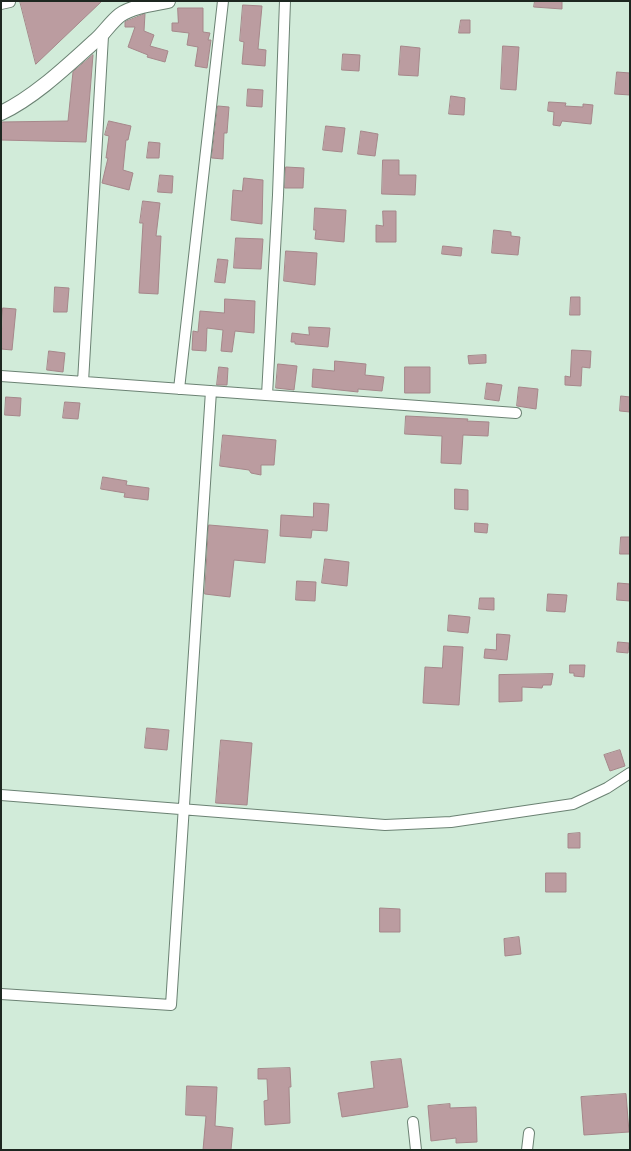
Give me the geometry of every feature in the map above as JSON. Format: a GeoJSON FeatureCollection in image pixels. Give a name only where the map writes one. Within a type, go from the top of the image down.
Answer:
{"type":"FeatureCollection","features":[{"type":"Feature","properties":{"kind":"street"},"geometry":{"type":"LineString","coordinates":[[1,113],[14,107],[43,85],[97,39],[121,15],[168,1]]}},
{"type":"Feature","properties":{"kind":"street"},"geometry":{"type":"LineString","coordinates":[[179,389],[223,1]]}},
{"type":"Feature","properties":{"kind":"street"},"geometry":{"type":"LineString","coordinates":[[266,395],[278,195],[285,1]]}},
{"type":"Feature","properties":{"kind":"street"},"geometry":{"type":"LineString","coordinates":[[1,4],[10,2]]}},
{"type":"Feature","properties":{"kind":"street"},"geometry":{"type":"LineString","coordinates":[[83,382],[103,36],[121,15]]}},
{"type":"Feature","properties":{"kind":"street"},"geometry":{"type":"LineString","coordinates":[[1,376],[516,413]]}},
{"type":"Feature","properties":{"kind":"street"},"geometry":{"type":"LineString","coordinates":[[1,994],[171,1005],[211,391]]}},
{"type":"Feature","properties":{"kind":"street"},"geometry":{"type":"LineString","coordinates":[[1,795],[385,825],[451,822],[573,804],[607,788],[630,773]]}},
{"type":"Feature","properties":{"kind":"street"},"geometry":{"type":"LineString","coordinates":[[413,1122],[416,1150]]}},
{"type":"Feature","properties":{"kind":"street"},"geometry":{"type":"LineString","coordinates":[[527,1150],[529,1133]]}},
{"type":"Feature","properties":{"kind":"building"},"geometry":{"type":"Polygon","coordinates":[[[20,1],[102,1],[36,64],[20,1]]]}},
{"type":"Feature","properties":{"kind":"building"},"geometry":{"type":"Polygon","coordinates":[[[535,1],[562,1],[562,9],[534,7],[535,1]]]}},
{"type":"Feature","properties":{"kind":"building"},"geometry":{"type":"Polygon","coordinates":[[[243,5],[262,6],[258,49],[266,50],[265,66],[242,64],[244,42],[240,41],[243,5]]]}},
{"type":"Feature","properties":{"kind":"building"},"geometry":{"type":"Polygon","coordinates":[[[178,8],[203,8],[203,32],[210,33],[208,40],[211,40],[207,68],[195,66],[198,47],[187,45],[189,33],[172,31],[172,23],[178,23],[178,8]]]}},
{"type":"Feature","properties":{"kind":"building"},"geometry":{"type":"Polygon","coordinates":[[[145,14],[144,31],[154,35],[150,46],[168,51],[165,62],[147,57],[148,55],[128,47],[135,27],[125,27],[125,22],[145,14]]]}},
{"type":"Feature","properties":{"kind":"building"},"geometry":{"type":"Polygon","coordinates":[[[461,20],[470,20],[470,33],[459,33],[461,20]]]}},
{"type":"Feature","properties":{"kind":"building"},"geometry":{"type":"Polygon","coordinates":[[[401,46],[420,48],[418,76],[399,75],[401,46]]]}},
{"type":"Feature","properties":{"kind":"building"},"geometry":{"type":"Polygon","coordinates":[[[503,46],[519,47],[516,90],[501,89],[503,46]]]}},
{"type":"Feature","properties":{"kind":"building"},"geometry":{"type":"Polygon","coordinates":[[[343,54],[360,55],[359,71],[342,70],[343,54]]]}},
{"type":"Feature","properties":{"kind":"building"},"geometry":{"type":"Polygon","coordinates":[[[93,55],[86,142],[1,140],[1,122],[68,121],[73,72],[93,55]]]}},
{"type":"Feature","properties":{"kind":"building"},"geometry":{"type":"Polygon","coordinates":[[[617,72],[630,73],[630,95],[615,94],[617,72]]]}},
{"type":"Feature","properties":{"kind":"building"},"geometry":{"type":"Polygon","coordinates":[[[248,89],[263,90],[262,107],[247,106],[248,89]]]}},
{"type":"Feature","properties":{"kind":"building"},"geometry":{"type":"Polygon","coordinates":[[[451,96],[465,98],[464,115],[449,114],[451,96]]]}},
{"type":"Feature","properties":{"kind":"building"},"geometry":{"type":"Polygon","coordinates":[[[549,102],[566,103],[565,106],[583,107],[583,104],[593,105],[591,124],[562,121],[560,126],[553,125],[554,112],[548,111],[549,102]]]}},
{"type":"Feature","properties":{"kind":"building"},"geometry":{"type":"Polygon","coordinates":[[[218,106],[229,107],[227,133],[224,133],[223,159],[212,158],[218,106]]]}},
{"type":"Feature","properties":{"kind":"building"},"geometry":{"type":"Polygon","coordinates":[[[109,121],[131,126],[128,140],[126,140],[123,170],[133,173],[129,190],[102,183],[108,158],[106,158],[109,136],[105,135],[109,121]]]}},
{"type":"Feature","properties":{"kind":"building"},"geometry":{"type":"Polygon","coordinates":[[[326,126],[345,128],[342,152],[323,150],[326,126]]]}},
{"type":"Feature","properties":{"kind":"building"},"geometry":{"type":"Polygon","coordinates":[[[361,131],[378,134],[375,156],[358,154],[361,131]]]}},
{"type":"Feature","properties":{"kind":"building"},"geometry":{"type":"Polygon","coordinates":[[[149,142],[160,143],[159,158],[147,158],[149,142]]]}},
{"type":"Feature","properties":{"kind":"building"},"geometry":{"type":"Polygon","coordinates":[[[383,160],[399,160],[399,175],[416,175],[415,195],[382,194],[383,160]]]}},
{"type":"Feature","properties":{"kind":"building"},"geometry":{"type":"Polygon","coordinates":[[[286,167],[304,168],[303,188],[285,188],[286,167]]]}},
{"type":"Feature","properties":{"kind":"building"},"geometry":{"type":"Polygon","coordinates":[[[160,175],[173,176],[172,193],[158,192],[160,175]]]}},
{"type":"Feature","properties":{"kind":"building"},"geometry":{"type":"Polygon","coordinates":[[[244,178],[263,180],[262,224],[231,220],[233,190],[242,191],[244,178]]]}},
{"type":"Feature","properties":{"kind":"building"},"geometry":{"type":"Polygon","coordinates":[[[143,201],[160,203],[156,236],[161,236],[158,294],[139,293],[143,223],[140,223],[143,201]]]}},
{"type":"Feature","properties":{"kind":"building"},"geometry":{"type":"Polygon","coordinates":[[[315,208],[346,210],[344,242],[315,239],[315,208]]]}},
{"type":"Feature","properties":{"kind":"building"},"geometry":{"type":"Polygon","coordinates":[[[383,211],[396,211],[396,242],[376,242],[376,225],[383,226],[383,211]]]}},
{"type":"Feature","properties":{"kind":"building"},"geometry":{"type":"Polygon","coordinates":[[[494,230],[511,232],[511,236],[520,237],[518,255],[492,253],[494,230]]]}},
{"type":"Feature","properties":{"kind":"building"},"geometry":{"type":"Polygon","coordinates":[[[236,238],[263,239],[261,269],[234,268],[236,238]]]}},
{"type":"Feature","properties":{"kind":"building"},"geometry":{"type":"Polygon","coordinates":[[[443,246],[462,248],[461,256],[442,254],[443,246]]]}},
{"type":"Feature","properties":{"kind":"building"},"geometry":{"type":"Polygon","coordinates":[[[286,251],[317,253],[315,285],[284,281],[286,251]]]}},
{"type":"Feature","properties":{"kind":"building"},"geometry":{"type":"Polygon","coordinates":[[[218,259],[228,260],[225,283],[215,282],[218,259]]]}},
{"type":"Feature","properties":{"kind":"building"},"geometry":{"type":"Polygon","coordinates":[[[55,287],[69,288],[67,312],[54,312],[55,287]]]}},
{"type":"Feature","properties":{"kind":"building"},"geometry":{"type":"Polygon","coordinates":[[[571,297],[580,297],[580,315],[570,315],[571,297]]]}},
{"type":"Feature","properties":{"kind":"building"},"geometry":{"type":"Polygon","coordinates":[[[225,299],[255,301],[254,333],[235,331],[232,352],[221,351],[223,330],[207,328],[206,351],[192,350],[193,331],[198,332],[200,311],[224,313],[225,299]]]}},
{"type":"Feature","properties":{"kind":"building"},"geometry":{"type":"Polygon","coordinates":[[[3,308],[16,309],[12,350],[1,349],[3,308]]]}},
{"type":"Feature","properties":{"kind":"building"},"geometry":{"type":"Polygon","coordinates":[[[309,327],[330,328],[328,347],[291,342],[292,333],[309,335],[309,327]]]}},
{"type":"Feature","properties":{"kind":"building"},"geometry":{"type":"Polygon","coordinates":[[[572,350],[591,351],[590,368],[582,367],[581,386],[565,385],[565,376],[570,377],[572,350]]]}},
{"type":"Feature","properties":{"kind":"building"},"geometry":{"type":"Polygon","coordinates":[[[49,351],[65,353],[63,372],[47,370],[49,351]]]}},
{"type":"Feature","properties":{"kind":"building"},"geometry":{"type":"Polygon","coordinates":[[[486,355],[486,363],[469,364],[468,356],[486,355]]]}},
{"type":"Feature","properties":{"kind":"building"},"geometry":{"type":"Polygon","coordinates":[[[335,361],[366,364],[365,375],[384,377],[382,391],[358,389],[358,392],[312,387],[313,369],[334,371],[335,361]]]}},
{"type":"Feature","properties":{"kind":"building"},"geometry":{"type":"Polygon","coordinates":[[[278,364],[297,366],[294,390],[276,388],[278,364]]]}},
{"type":"Feature","properties":{"kind":"building"},"geometry":{"type":"Polygon","coordinates":[[[219,367],[228,368],[227,385],[217,385],[219,367]]]}},
{"type":"Feature","properties":{"kind":"building"},"geometry":{"type":"Polygon","coordinates":[[[405,367],[430,367],[430,393],[405,393],[405,367]]]}},
{"type":"Feature","properties":{"kind":"building"},"geometry":{"type":"Polygon","coordinates":[[[487,383],[502,385],[499,401],[485,399],[487,383]]]}},
{"type":"Feature","properties":{"kind":"building"},"geometry":{"type":"Polygon","coordinates":[[[519,387],[538,389],[536,409],[517,406],[519,387]]]}},
{"type":"Feature","properties":{"kind":"building"},"geometry":{"type":"Polygon","coordinates":[[[621,396],[630,397],[630,412],[620,411],[621,396]]]}},
{"type":"Feature","properties":{"kind":"building"},"geometry":{"type":"Polygon","coordinates":[[[6,397],[21,398],[20,416],[5,415],[6,397]]]}},
{"type":"Feature","properties":{"kind":"building"},"geometry":{"type":"Polygon","coordinates":[[[65,402],[80,403],[78,419],[63,418],[65,402]]]}},
{"type":"Feature","properties":{"kind":"building"},"geometry":{"type":"Polygon","coordinates":[[[406,416],[489,422],[488,436],[463,435],[461,464],[441,463],[442,436],[405,434],[406,416]]]}},
{"type":"Feature","properties":{"kind":"building"},"geometry":{"type":"Polygon","coordinates":[[[223,435],[276,440],[274,465],[261,465],[261,475],[251,473],[249,470],[220,466],[223,435]]]}},
{"type":"Feature","properties":{"kind":"building"},"geometry":{"type":"Polygon","coordinates":[[[103,477],[127,481],[126,485],[149,488],[148,500],[124,497],[125,493],[101,489],[103,477]]]}},
{"type":"Feature","properties":{"kind":"building"},"geometry":{"type":"Polygon","coordinates":[[[455,489],[468,490],[468,510],[455,509],[455,489]]]}},
{"type":"Feature","properties":{"kind":"building"},"geometry":{"type":"Polygon","coordinates":[[[314,503],[329,504],[327,531],[312,530],[311,538],[280,536],[281,515],[313,517],[314,503]]]}},
{"type":"Feature","properties":{"kind":"building"},"geometry":{"type":"Polygon","coordinates":[[[475,523],[488,524],[487,533],[475,532],[475,523]]]}},
{"type":"Feature","properties":{"kind":"building"},"geometry":{"type":"Polygon","coordinates":[[[209,525],[268,530],[265,563],[234,560],[230,597],[205,594],[209,525]]]}},
{"type":"Feature","properties":{"kind":"building"},"geometry":{"type":"Polygon","coordinates":[[[621,537],[630,537],[630,554],[620,554],[621,537]]]}},
{"type":"Feature","properties":{"kind":"building"},"geometry":{"type":"Polygon","coordinates":[[[325,559],[349,562],[347,586],[322,583],[325,559]]]}},
{"type":"Feature","properties":{"kind":"building"},"geometry":{"type":"Polygon","coordinates":[[[297,581],[316,582],[315,601],[296,600],[297,581]]]}},
{"type":"Feature","properties":{"kind":"building"},"geometry":{"type":"Polygon","coordinates":[[[618,583],[630,584],[630,601],[617,600],[618,583]]]}},
{"type":"Feature","properties":{"kind":"building"},"geometry":{"type":"Polygon","coordinates":[[[548,594],[567,595],[565,612],[547,611],[548,594]]]}},
{"type":"Feature","properties":{"kind":"building"},"geometry":{"type":"Polygon","coordinates":[[[480,598],[494,598],[494,610],[479,609],[480,598]]]}},
{"type":"Feature","properties":{"kind":"building"},"geometry":{"type":"Polygon","coordinates":[[[449,615],[470,617],[468,633],[448,631],[449,615]]]}},
{"type":"Feature","properties":{"kind":"building"},"geometry":{"type":"Polygon","coordinates":[[[497,634],[510,635],[507,660],[484,658],[485,649],[496,650],[497,634]]]}},
{"type":"Feature","properties":{"kind":"building"},"geometry":{"type":"Polygon","coordinates":[[[618,642],[629,643],[628,653],[617,652],[618,642]]]}},
{"type":"Feature","properties":{"kind":"building"},"geometry":{"type":"Polygon","coordinates":[[[444,646],[463,647],[459,705],[423,703],[425,667],[442,668],[444,646]]]}},
{"type":"Feature","properties":{"kind":"building"},"geometry":{"type":"Polygon","coordinates":[[[570,665],[585,665],[584,677],[574,676],[574,673],[570,673],[570,665]]]}},
{"type":"Feature","properties":{"kind":"building"},"geometry":{"type":"Polygon","coordinates":[[[553,674],[551,685],[543,685],[542,688],[522,687],[522,701],[499,702],[499,675],[553,674]]]}},
{"type":"Feature","properties":{"kind":"building"},"geometry":{"type":"Polygon","coordinates":[[[147,728],[169,730],[167,750],[145,748],[147,728]]]}},
{"type":"Feature","properties":{"kind":"building"},"geometry":{"type":"Polygon","coordinates":[[[221,740],[252,743],[247,805],[216,803],[221,740]]]}},
{"type":"Feature","properties":{"kind":"building"},"geometry":{"type":"Polygon","coordinates":[[[620,750],[625,766],[610,771],[604,755],[620,750]]]}},
{"type":"Feature","properties":{"kind":"building"},"geometry":{"type":"Polygon","coordinates":[[[580,833],[580,848],[568,848],[568,834],[580,833]]]}},
{"type":"Feature","properties":{"kind":"building"},"geometry":{"type":"Polygon","coordinates":[[[546,873],[566,873],[566,892],[546,892],[546,873]]]}},
{"type":"Feature","properties":{"kind":"building"},"geometry":{"type":"Polygon","coordinates":[[[380,908],[400,909],[400,932],[380,932],[380,908]]]}},
{"type":"Feature","properties":{"kind":"building"},"geometry":{"type":"Polygon","coordinates":[[[519,937],[521,954],[505,956],[504,939],[519,937]]]}},
{"type":"Feature","properties":{"kind":"building"},"geometry":{"type":"Polygon","coordinates":[[[401,1059],[408,1107],[342,1117],[338,1093],[374,1088],[371,1062],[401,1059]]]}},
{"type":"Feature","properties":{"kind":"building"},"geometry":{"type":"Polygon","coordinates":[[[290,1068],[290,1123],[265,1125],[264,1101],[268,1100],[267,1079],[258,1079],[258,1069],[290,1068]]]}},
{"type":"Feature","properties":{"kind":"building"},"geometry":{"type":"Polygon","coordinates":[[[187,1086],[217,1087],[215,1126],[233,1128],[231,1150],[203,1150],[206,1116],[186,1115],[187,1086]]]}},
{"type":"Feature","properties":{"kind":"building"},"geometry":{"type":"Polygon","coordinates":[[[626,1094],[629,1132],[584,1135],[581,1097],[626,1094]]]}},
{"type":"Feature","properties":{"kind":"building"},"geometry":{"type":"Polygon","coordinates":[[[450,1104],[450,1108],[476,1107],[477,1142],[456,1143],[456,1138],[431,1141],[428,1106],[450,1104]]]}}]}
